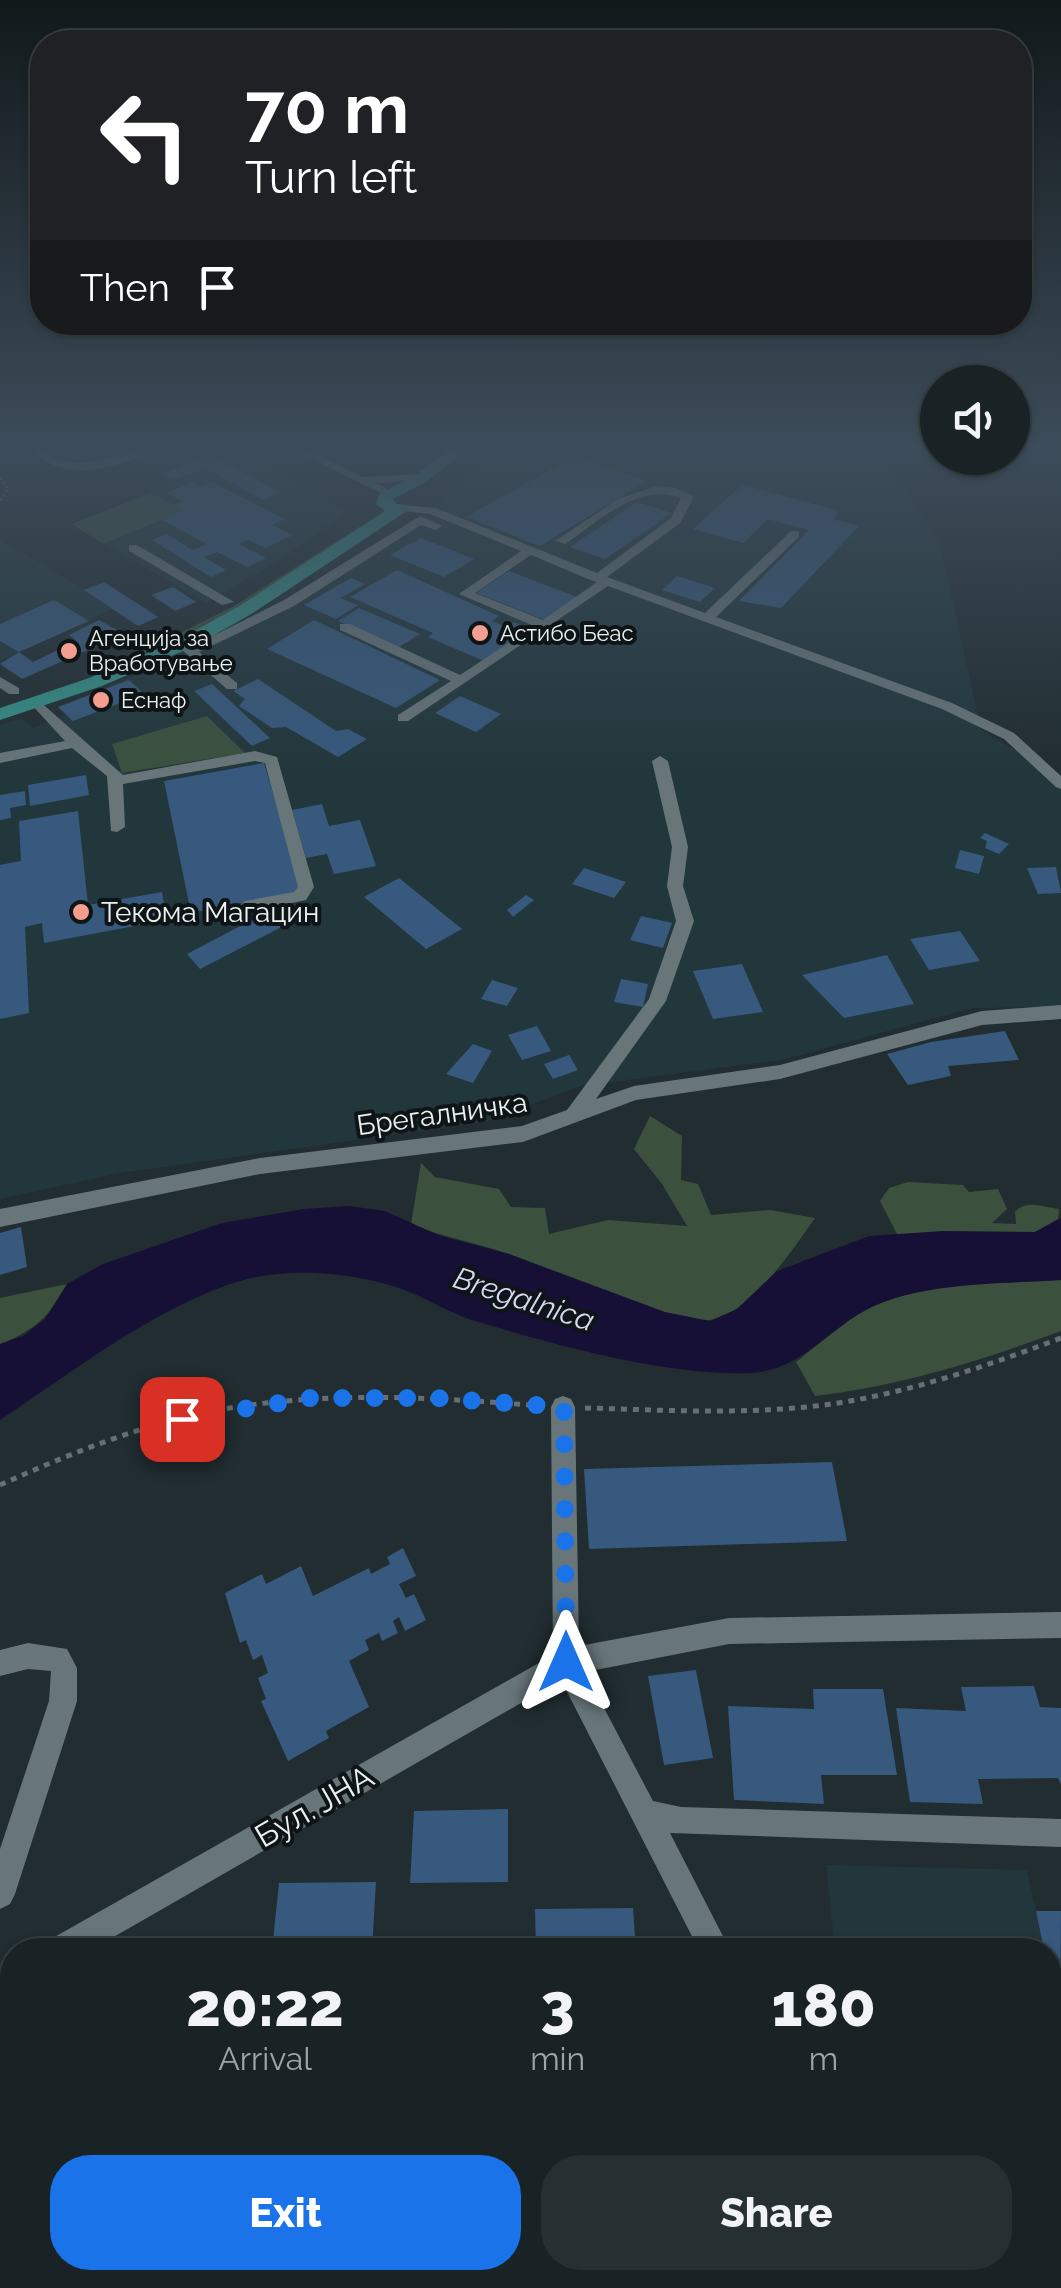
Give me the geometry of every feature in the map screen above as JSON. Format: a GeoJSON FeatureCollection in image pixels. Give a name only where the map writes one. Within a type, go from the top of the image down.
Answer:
{"type":"FeatureCollection","features":[{"type":"Feature","properties":{"kind":"main road"},"geometry":{"type":"LineString","coordinates":[[0,714],[16,692],[168,635],[301,558]]}},
{"type":"Feature","properties":{"kind":"main road"},"geometry":{"type":"LineString","coordinates":[[16,692],[184,645],[244,611],[319,558]]}},
{"type":"Feature","properties":{"kind":"street"},"geometry":{"type":"LineString","coordinates":[[149,558],[226,602]]}},
{"type":"Feature","properties":{"kind":"street"},"geometry":{"type":"LineString","coordinates":[[232,686],[190,651],[290,603],[361,558]]}},
{"type":"Feature","properties":{"kind":"street"},"geometry":{"type":"LineString","coordinates":[[518,558],[465,594],[544,625]]}},
{"type":"Feature","properties":{"kind":"street"},"geometry":{"type":"LineString","coordinates":[[535,558],[947,706],[1009,736],[1061,784]]}},
{"type":"Feature","properties":{"kind":"street"},"geometry":{"type":"LineString","coordinates":[[403,718],[544,625],[629,558]]}},
{"type":"Feature","properties":{"kind":"street"},"geometry":{"type":"LineString","coordinates":[[707,618],[770,558]]}},
{"type":"Feature","properties":{"kind":"street"},"geometry":{"type":"LineString","coordinates":[[345,626],[462,681]]}},
{"type":"Feature","properties":{"kind":"street"},"geometry":{"type":"LineString","coordinates":[[16,692],[115,774],[118,828]]}},
{"type":"Feature","properties":{"kind":"street"},"geometry":{"type":"LineString","coordinates":[[0,758],[75,744]]}},
{"type":"Feature","properties":{"kind":"street"},"geometry":{"type":"LineString","coordinates":[[115,781],[255,756],[272,760],[306,888],[300,896],[245,907]]}},
{"type":"Feature","properties":{"kind":"street"},"geometry":{"type":"LineString","coordinates":[[572,1118],[657,1001],[685,921],[674,886],[680,847],[660,761]]}},
{"type":"Feature","properties":{"kind":"street","name":"Брегалничка"},"geometry":{"type":"LineString","coordinates":[[0,1218],[260,1166],[490,1140],[572,1118],[634,1093],[780,1072],[982,1018],[1061,1012]]}},
{"type":"Feature","properties":{"kind":"street"},"geometry":{"type":"LineString","coordinates":[[564,1407],[566,1662],[708,1938]]}},
{"type":"Feature","properties":{"kind":"street","name":"Бул. ЈНА"},"geometry":{"type":"LineString","coordinates":[[83,1938],[566,1662],[729,1630],[1061,1625]]}},
{"type":"Feature","properties":{"kind":"street"},"geometry":{"type":"LineString","coordinates":[[0,1663],[28,1656],[58,1658],[64,1668],[62,1700],[0,1894]]}},
{"type":"Feature","properties":{"kind":"street"},"geometry":{"type":"LineString","coordinates":[[646,1814],[681,1821],[1061,1833]]}},
{"type":"Feature","properties":{"kind":"path"},"geometry":{"type":"LineString","coordinates":[[0,1485],[78,1450],[208,1412],[310,1398],[360,1397],[710,1410],[836,1402],[966,1374],[1061,1338]]}},
{"type":"Feature","properties":{"kind":"shaded area"},"geometry":{"type":"Polygon","coordinates":[[[0,558],[31,558],[112,609],[0,661],[0,558]]]}},
{"type":"Feature","properties":{"kind":"shaded area"},"geometry":{"type":"Polygon","coordinates":[[[129,558],[283,558],[280,560],[206,603],[129,558]]]}},
{"type":"Feature","properties":{"kind":"shaded area"},"geometry":{"type":"Polygon","coordinates":[[[361,558],[943,558],[981,730],[1061,777],[1061,1007],[972,1008],[782,1060],[580,1086],[486,1122],[120,1173],[0,1199],[0,725],[22,719],[34,728],[65,715],[58,707],[255,625],[361,558]]]}},
{"type":"Feature","properties":{"kind":"shaded area"},"geometry":{"type":"Polygon","coordinates":[[[826,1865],[1027,1870],[1041,1938],[834,1938],[826,1865]]]}},
{"type":"Feature","properties":{"kind":"green space"},"geometry":{"type":"Polygon","coordinates":[[[314,558],[239,609],[181,639],[73,680],[152,647],[234,606],[314,558]]]}},
{"type":"Feature","properties":{"kind":"green space"},"geometry":{"type":"Polygon","coordinates":[[[207,716],[245,753],[122,773],[112,744],[207,716]]]}},
{"type":"Feature","properties":{"kind":"green space"},"geometry":{"type":"Polygon","coordinates":[[[650,1116],[682,1136],[681,1180],[698,1184],[711,1215],[770,1210],[815,1218],[758,1291],[730,1313],[698,1320],[673,1315],[506,1253],[411,1224],[421,1163],[435,1177],[499,1189],[511,1207],[545,1208],[549,1234],[608,1220],[687,1226],[662,1184],[634,1149],[650,1116]]]}},
{"type":"Feature","properties":{"kind":"green space"},"geometry":{"type":"Polygon","coordinates":[[[908,1182],[963,1185],[969,1192],[998,1189],[1007,1209],[992,1223],[1016,1224],[1015,1212],[1030,1205],[1059,1209],[1058,1219],[1035,1232],[897,1234],[880,1201],[889,1188],[908,1182]]]}},
{"type":"Feature","properties":{"kind":"green space"},"geometry":{"type":"Polygon","coordinates":[[[1061,1280],[1061,1331],[970,1362],[878,1386],[815,1396],[796,1362],[856,1316],[899,1296],[968,1284],[1061,1280]]]}},
{"type":"Feature","properties":{"kind":"green space"},"geometry":{"type":"Polygon","coordinates":[[[67,1284],[40,1321],[0,1344],[0,1298],[67,1284]]]}},
{"type":"Feature","properties":{"kind":"water","name":"Bregalnica"},"geometry":{"type":"Polygon","coordinates":[[[349,1206],[385,1211],[438,1235],[509,1254],[665,1312],[710,1321],[737,1309],[777,1271],[869,1236],[943,1231],[1035,1232],[1061,1218],[1061,1280],[970,1285],[902,1296],[864,1311],[787,1364],[750,1373],[717,1373],[575,1349],[475,1321],[399,1288],[357,1278],[313,1273],[269,1275],[227,1285],[166,1312],[0,1420],[0,1344],[23,1336],[45,1319],[67,1284],[103,1264],[222,1223],[349,1206]]]}},
{"type":"Feature","properties":{"kind":"building"},"geometry":{"type":"Polygon","coordinates":[[[180,558],[205,558],[226,570],[211,577],[180,558]]]}},
{"type":"Feature","properties":{"kind":"building"},"geometry":{"type":"Polygon","coordinates":[[[229,558],[266,558],[247,567],[229,558]]]}},
{"type":"Feature","properties":{"kind":"building"},"geometry":{"type":"Polygon","coordinates":[[[397,558],[474,559],[444,577],[397,558]]]}},
{"type":"Feature","properties":{"kind":"building"},"geometry":{"type":"Polygon","coordinates":[[[782,558],[829,558],[781,608],[739,601],[782,558]]]}},
{"type":"Feature","properties":{"kind":"building"},"geometry":{"type":"Polygon","coordinates":[[[397,570],[499,616],[492,621],[507,627],[514,622],[532,629],[484,661],[428,637],[433,633],[350,597],[397,570]]]}},
{"type":"Feature","properties":{"kind":"building"},"geometry":{"type":"Polygon","coordinates":[[[509,571],[577,597],[545,620],[476,593],[509,571]]]}},
{"type":"Feature","properties":{"kind":"building"},"geometry":{"type":"Polygon","coordinates":[[[677,576],[715,588],[700,602],[662,590],[677,576]]]}},
{"type":"Feature","properties":{"kind":"building"},"geometry":{"type":"Polygon","coordinates":[[[351,578],[365,584],[340,598],[358,605],[336,619],[304,605],[351,578]]]}},
{"type":"Feature","properties":{"kind":"building"},"geometry":{"type":"Polygon","coordinates":[[[104,582],[158,617],[138,626],[84,590],[104,582]]]}},
{"type":"Feature","properties":{"kind":"building"},"geometry":{"type":"Polygon","coordinates":[[[173,587],[196,602],[175,611],[151,595],[173,587]]]}},
{"type":"Feature","properties":{"kind":"building"},"geometry":{"type":"Polygon","coordinates":[[[54,600],[89,621],[19,652],[0,641],[0,624],[54,600]]]}},
{"type":"Feature","properties":{"kind":"building"},"geometry":{"type":"Polygon","coordinates":[[[359,608],[420,634],[399,647],[338,621],[359,608]]]}},
{"type":"Feature","properties":{"kind":"building","name":"Агенција за Вработување"},"geometry":{"type":"Polygon","coordinates":[[[99,620],[124,634],[22,679],[0,664],[19,652],[33,662],[77,641],[69,635],[99,620]]]}},
{"type":"Feature","properties":{"kind":"building"},"geometry":{"type":"Polygon","coordinates":[[[314,620],[440,680],[396,708],[267,649],[314,620]]]}},
{"type":"Feature","properties":{"kind":"building"},"geometry":{"type":"Polygon","coordinates":[[[258,679],[336,731],[348,729],[367,739],[338,757],[286,727],[272,728],[239,706],[245,699],[233,691],[258,679]]]}},
{"type":"Feature","properties":{"kind":"building","name":"Еснаф"},"geometry":{"type":"Polygon","coordinates":[[[129,680],[144,694],[73,721],[58,707],[129,680]]]}},
{"type":"Feature","properties":{"kind":"building"},"geometry":{"type":"Polygon","coordinates":[[[212,684],[270,738],[252,746],[194,691],[212,684]]]}},
{"type":"Feature","properties":{"kind":"building"},"geometry":{"type":"Polygon","coordinates":[[[460,696],[501,714],[476,732],[435,713],[460,696]]]}},
{"type":"Feature","properties":{"kind":"building"},"geometry":{"type":"Polygon","coordinates":[[[264,763],[302,891],[191,913],[164,781],[264,763]]]}},
{"type":"Feature","properties":{"kind":"building"},"geometry":{"type":"Polygon","coordinates":[[[86,775],[89,795],[30,806],[28,785],[86,775]]]}},
{"type":"Feature","properties":{"kind":"building"},"geometry":{"type":"Polygon","coordinates":[[[25,791],[26,805],[10,808],[11,818],[0,820],[0,795],[25,791]]]}},
{"type":"Feature","properties":{"kind":"building"},"geometry":{"type":"Polygon","coordinates":[[[322,804],[329,826],[360,820],[376,866],[334,874],[327,854],[306,858],[292,810],[322,804]]]}},
{"type":"Feature","properties":{"kind":"building"},"geometry":{"type":"Polygon","coordinates":[[[78,811],[88,905],[162,892],[167,920],[44,943],[42,923],[25,927],[29,1013],[0,1019],[0,865],[21,861],[19,821],[78,811]]]}},
{"type":"Feature","properties":{"kind":"building"},"geometry":{"type":"Polygon","coordinates":[[[985,833],[1009,844],[999,854],[985,848],[987,841],[980,838],[985,833]]]}},
{"type":"Feature","properties":{"kind":"building"},"geometry":{"type":"Polygon","coordinates":[[[960,850],[984,856],[979,874],[955,868],[960,850]]]}},
{"type":"Feature","properties":{"kind":"building"},"geometry":{"type":"Polygon","coordinates":[[[1056,867],[1061,893],[1038,894],[1027,868],[1056,867]]]}},
{"type":"Feature","properties":{"kind":"building"},"geometry":{"type":"Polygon","coordinates":[[[584,868],[626,882],[614,898],[572,884],[584,868]]]}},
{"type":"Feature","properties":{"kind":"building"},"geometry":{"type":"Polygon","coordinates":[[[399,878],[462,929],[426,949],[364,897],[399,878]]]}},
{"type":"Feature","properties":{"kind":"building"},"geometry":{"type":"Polygon","coordinates":[[[526,895],[534,900],[513,917],[507,910],[526,895]]]}},
{"type":"Feature","properties":{"kind":"building"},"geometry":{"type":"Polygon","coordinates":[[[288,901],[305,915],[200,969],[187,954],[288,901]]]}},
{"type":"Feature","properties":{"kind":"building"},"geometry":{"type":"Polygon","coordinates":[[[641,916],[672,923],[663,948],[630,940],[641,916]]]}},
{"type":"Feature","properties":{"kind":"building"},"geometry":{"type":"Polygon","coordinates":[[[960,931],[980,961],[929,970],[910,939],[960,931]]]}},
{"type":"Feature","properties":{"kind":"building"},"geometry":{"type":"Polygon","coordinates":[[[887,955],[914,1004],[844,1018],[802,975],[887,955]]]}},
{"type":"Feature","properties":{"kind":"building"},"geometry":{"type":"Polygon","coordinates":[[[742,964],[763,1012],[713,1019],[693,971],[742,964]]]}},
{"type":"Feature","properties":{"kind":"building"},"geometry":{"type":"Polygon","coordinates":[[[621,979],[648,984],[643,1007],[614,1002],[621,979]]]}},
{"type":"Feature","properties":{"kind":"building"},"geometry":{"type":"Polygon","coordinates":[[[492,980],[518,988],[507,1006],[481,999],[492,980]]]}},
{"type":"Feature","properties":{"kind":"building"},"geometry":{"type":"Polygon","coordinates":[[[537,1026],[551,1051],[522,1060],[508,1035],[537,1026]]]}},
{"type":"Feature","properties":{"kind":"building"},"geometry":{"type":"Polygon","coordinates":[[[1005,1031],[1019,1060],[948,1066],[951,1076],[908,1085],[887,1054],[931,1042],[1005,1031]]]}},
{"type":"Feature","properties":{"kind":"building"},"geometry":{"type":"Polygon","coordinates":[[[473,1044],[492,1051],[473,1083],[446,1074],[473,1044]]]}},
{"type":"Feature","properties":{"kind":"building"},"geometry":{"type":"Polygon","coordinates":[[[569,1055],[578,1070],[553,1079],[544,1064],[569,1055]]]}},
{"type":"Feature","properties":{"kind":"building"},"geometry":{"type":"Polygon","coordinates":[[[21,1227],[27,1267],[0,1275],[0,1233],[21,1227]]]}},
{"type":"Feature","properties":{"kind":"building"},"geometry":{"type":"Polygon","coordinates":[[[832,1462],[847,1541],[589,1549],[584,1469],[832,1462]]]}},
{"type":"Feature","properties":{"kind":"building"},"geometry":{"type":"Polygon","coordinates":[[[403,1548],[416,1576],[399,1584],[406,1598],[414,1594],[426,1620],[405,1631],[399,1617],[393,1621],[398,1633],[382,1641],[379,1633],[365,1640],[369,1650],[349,1661],[369,1707],[326,1731],[329,1738],[288,1761],[261,1701],[266,1699],[258,1678],[268,1673],[262,1655],[253,1660],[246,1640],[240,1643],[225,1593],[262,1574],[266,1584],[301,1566],[313,1596],[369,1568],[371,1574],[390,1564],[387,1557],[403,1548]]]}},
{"type":"Feature","properties":{"kind":"building"},"geometry":{"type":"Polygon","coordinates":[[[696,1670],[713,1758],[664,1765],[648,1676],[696,1670]]]}},
{"type":"Feature","properties":{"kind":"building"},"geometry":{"type":"Polygon","coordinates":[[[1034,1686],[1040,1707],[1061,1708],[1061,1785],[1058,1778],[978,1779],[983,1804],[910,1802],[896,1708],[966,1711],[961,1687],[1034,1686]]]}},
{"type":"Feature","properties":{"kind":"building"},"geometry":{"type":"Polygon","coordinates":[[[813,1689],[883,1689],[897,1775],[821,1775],[824,1804],[734,1800],[728,1706],[814,1709],[813,1689]]]}},
{"type":"Feature","properties":{"kind":"building"},"geometry":{"type":"Polygon","coordinates":[[[508,1809],[508,1882],[410,1883],[414,1811],[508,1809]]]}},
{"type":"Feature","properties":{"kind":"building"},"geometry":{"type":"Polygon","coordinates":[[[376,1882],[373,1938],[273,1938],[279,1883],[376,1882]]]}},
{"type":"Feature","properties":{"kind":"building"},"geometry":{"type":"Polygon","coordinates":[[[633,1908],[635,1938],[536,1938],[535,1909],[633,1908]]]}},
{"type":"Feature","properties":{"kind":"building"},"geometry":{"type":"Polygon","coordinates":[[[1036,1911],[1061,1911],[1061,1938],[1042,1938],[1036,1911]]]}},
{"type":"Feature","properties":{"kind":"place","name":"Астибо Беас"},"geometry":{"type":"Point","coordinates":[480,633]}},
{"type":"Feature","properties":{"kind":"place","name":"Агенција за Вработување"},"geometry":{"type":"Point","coordinates":[69,651]}},
{"type":"Feature","properties":{"kind":"place","name":"Еснаф"},"geometry":{"type":"Point","coordinates":[101,700]}},
{"type":"Feature","properties":{"kind":"place","name":"Текома Магацин"},"geometry":{"type":"Point","coordinates":[81,912]}},
{"type":"Feature","properties":{"kind":"route"},"geometry":{"type":"LineString","coordinates":[[182,1419],[310,1398],[436,1398],[564,1407],[566,1662]]}}]}
